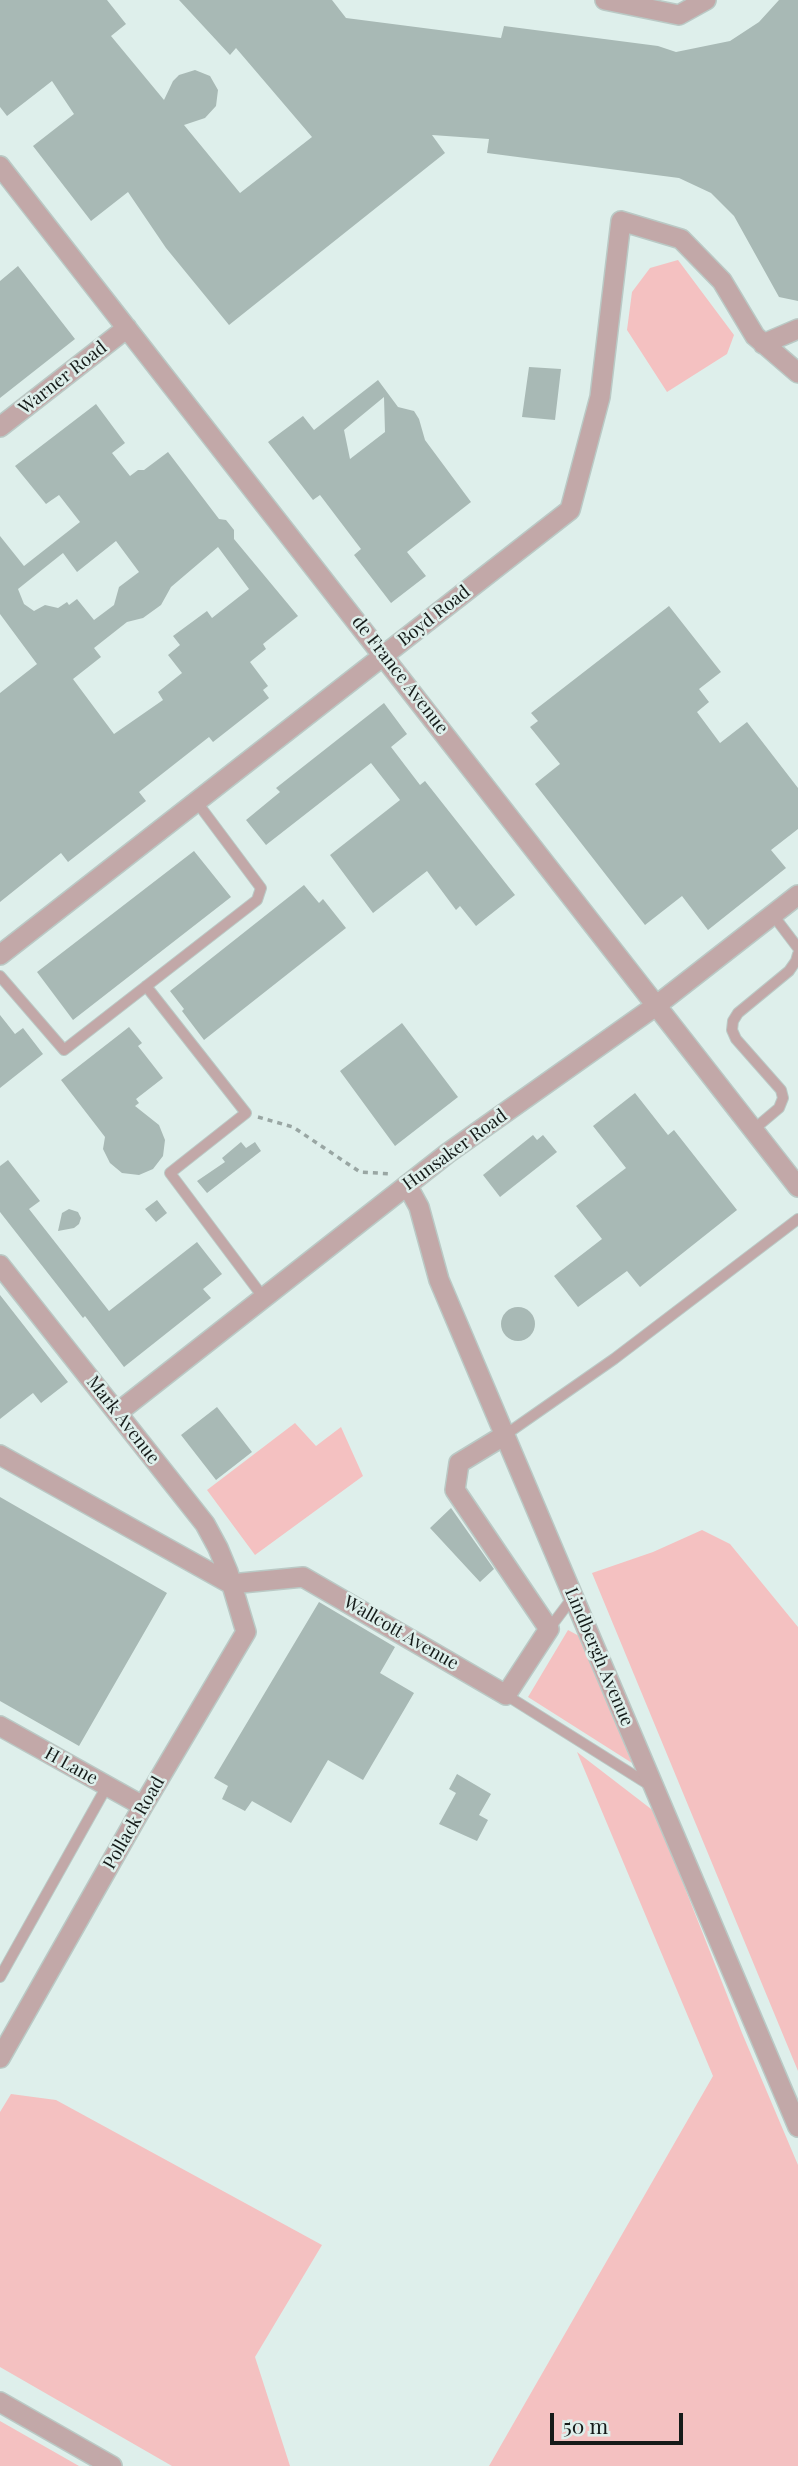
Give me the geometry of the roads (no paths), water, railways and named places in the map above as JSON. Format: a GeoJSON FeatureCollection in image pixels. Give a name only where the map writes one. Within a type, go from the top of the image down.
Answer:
{"type":"FeatureCollection","features":[{"type":"Feature","properties":{"kind":"street"},"geometry":{"type":"LineString","coordinates":[[605,0],[679,15],[706,0]]}},
{"type":"Feature","properties":{"kind":"street","name":"de France Avenue"},"geometry":{"type":"LineString","coordinates":[[0,166],[798,1187]]}},
{"type":"Feature","properties":{"kind":"street","name":"Boyd Road"},"geometry":{"type":"LineString","coordinates":[[0,955],[569,510],[600,397],[621,221],[681,239],[722,281],[755,336],[763,344]]}},
{"type":"Feature","properties":{"kind":"street","name":"Warner Road"},"geometry":{"type":"LineString","coordinates":[[0,427],[127,328]]}},
{"type":"Feature","properties":{"kind":"street"},"geometry":{"type":"LineString","coordinates":[[798,329],[763,344],[798,373]]}},
{"type":"Feature","properties":{"kind":"street","name":"Hunsaker Road"},"geometry":{"type":"LineString","coordinates":[[117,1413],[448,1153],[657,1005],[798,895]]}},
{"type":"Feature","properties":{"kind":"street","name":"Lindbergh Avenue"},"geometry":{"type":"LineString","coordinates":[[407,1185],[419,1207],[439,1280],[798,2127]]}},
{"type":"Feature","properties":{"kind":"street","name":"Mark Avenue"},"geometry":{"type":"LineString","coordinates":[[0,1265],[205,1524],[232,1584]]}},
{"type":"Feature","properties":{"kind":"street"},"geometry":{"type":"LineString","coordinates":[[505,1435],[458,1463],[455,1490],[549,1629],[506,1695]]}},
{"type":"Feature","properties":{"kind":"street"},"geometry":{"type":"LineString","coordinates":[[0,1455],[232,1584]]}},
{"type":"Feature","properties":{"kind":"street","name":"Wallcott Avenue"},"geometry":{"type":"LineString","coordinates":[[232,1584],[303,1577],[506,1695]]}},
{"type":"Feature","properties":{"kind":"street","name":"Pollack Road"},"geometry":{"type":"LineString","coordinates":[[0,2058],[143,1806],[246,1632],[232,1584]]}},
{"type":"Feature","properties":{"kind":"street","name":"H Lane"},"geometry":{"type":"LineString","coordinates":[[0,1726],[143,1806]]}},
{"type":"Feature","properties":{"kind":"street"},"geometry":{"type":"LineString","coordinates":[[0,2402],[112,2466]]}},
{"type":"Feature","properties":{"kind":"lane"},"geometry":{"type":"LineString","coordinates":[[0,976],[64,1050],[257,900],[261,888],[196,802]]}},
{"type":"Feature","properties":{"kind":"lane"},"geometry":{"type":"LineString","coordinates":[[773,915],[798,948]]}},
{"type":"Feature","properties":{"kind":"lane"},"geometry":{"type":"LineString","coordinates":[[754,1130],[779,1108],[783,1098],[781,1090],[736,1039],[732,1030],[733,1021],[738,1013],[789,971],[798,954]]}},
{"type":"Feature","properties":{"kind":"lane"},"geometry":{"type":"LineString","coordinates":[[146,986],[246,1113],[170,1173],[263,1297]]}},
{"type":"Feature","properties":{"kind":"lane"},"geometry":{"type":"LineString","coordinates":[[505,1435],[614,1359],[798,1219]]}},
{"type":"Feature","properties":{"kind":"lane"},"geometry":{"type":"LineString","coordinates":[[549,1629],[573,1597]]}},
{"type":"Feature","properties":{"kind":"lane"},"geometry":{"type":"LineString","coordinates":[[506,1695],[654,1788]]}},
{"type":"Feature","properties":{"kind":"lane"},"geometry":{"type":"LineString","coordinates":[[0,1977],[107,1786]]}}]}
